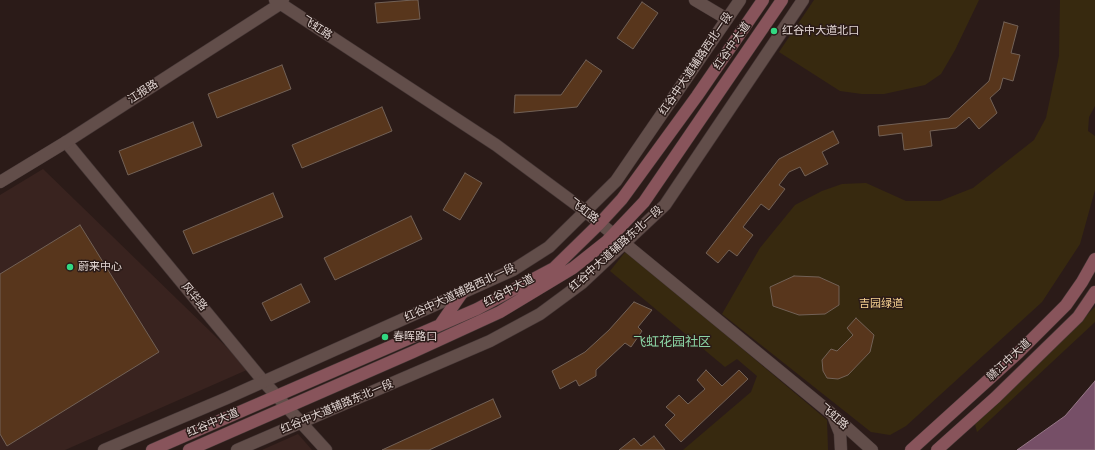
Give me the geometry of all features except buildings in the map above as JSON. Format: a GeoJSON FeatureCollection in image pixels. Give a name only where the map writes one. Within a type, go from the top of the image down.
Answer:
{"type":"FeatureCollection","features":[{"type":"Feature","properties":{"kind":"main road","name":"红谷中大道"},"geometry":{"type":"LineString","coordinates":[[152,450],[477,309],[554,268],[600,224],[622,199],[697,96],[763,0]]}},
{"type":"Feature","properties":{"kind":"main road","name":"红谷中大道"},"geometry":{"type":"LineString","coordinates":[[189,450],[413,352],[500,312],[573,268],[614,234],[644,202],[782,0]]}},
{"type":"Feature","properties":{"kind":"main road","name":"赣江中大道"},"geometry":{"type":"LineString","coordinates":[[910,450],[1018,353],[1066,305],[1082,282],[1095,259]]}},
{"type":"Feature","properties":{"kind":"main road","name":"赣江中大道"},"geometry":{"type":"LineString","coordinates":[[937,450],[996,396],[1078,317],[1095,292]]}},
{"type":"Feature","properties":{"kind":"main road"},"geometry":{"type":"LineString","coordinates":[[440,325],[462,293]]}},
{"type":"Feature","properties":{"kind":"street"},"geometry":{"type":"LineString","coordinates":[[695,0],[727,19]]}},
{"type":"Feature","properties":{"kind":"street","name":"红谷中大道辅路西北一段"},"geometry":{"type":"LineString","coordinates":[[104,450],[264,382],[513,270],[549,247],[616,181],[740,0]]}},
{"type":"Feature","properties":{"kind":"street","name":"红谷中大道辅路东北一段"},"geometry":{"type":"LineString","coordinates":[[237,450],[490,341],[533,317],[582,283],[665,205],[803,0]]}},
{"type":"Feature","properties":{"kind":"street","name":"飞虹路"},"geometry":{"type":"LineString","coordinates":[[280,1],[496,145],[585,211],[833,415],[872,450]]}},
{"type":"Feature","properties":{"kind":"street","name":"江报路"},"geometry":{"type":"LineString","coordinates":[[0,182],[66,142],[280,1]]}},
{"type":"Feature","properties":{"kind":"street","name":"风华路"},"geometry":{"type":"LineString","coordinates":[[66,142],[264,382],[326,450]]}},
{"type":"Feature","properties":{"kind":"street"},"geometry":{"type":"LineString","coordinates":[[833,415],[840,433],[841,450]]}},
{"type":"Feature","properties":{"kind":"shaded area"},"geometry":{"type":"Polygon","coordinates":[[[43,169],[249,369],[65,450],[0,450],[0,195],[43,169]]]}},
{"type":"Feature","properties":{"kind":"shaded area"},"geometry":{"type":"Polygon","coordinates":[[[1095,381],[1095,450],[1017,450],[1065,416],[1095,381]]]}},
{"type":"Feature","properties":{"kind":"shaded area"},"geometry":{"type":"Polygon","coordinates":[[[298,434],[312,450],[262,450],[298,434]]]}},
{"type":"Feature","properties":{"kind":"green space"},"geometry":{"type":"Polygon","coordinates":[[[814,0],[979,0],[955,50],[941,74],[925,85],[884,94],[862,94],[840,91],[779,52],[814,0]]]}},
{"type":"Feature","properties":{"kind":"green space","name":"吉园绿道"},"geometry":{"type":"Polygon","coordinates":[[[1060,0],[1095,0],[1095,106],[1089,117],[1088,131],[1095,136],[1095,190],[1080,244],[1042,302],[906,426],[890,435],[871,432],[722,314],[760,248],[795,205],[822,191],[842,184],[866,183],[906,201],[940,201],[973,188],[1034,140],[1046,118],[1059,56],[1060,0]]]}},
{"type":"Feature","properties":{"kind":"green space"},"geometry":{"type":"Polygon","coordinates":[[[626,251],[827,420],[828,450],[683,450],[751,392],[757,376],[737,359],[725,367],[610,271],[626,251]]]}},
{"type":"Feature","properties":{"kind":"green space"},"geometry":{"type":"Polygon","coordinates":[[[1095,307],[1095,322],[977,432],[975,424],[1095,307]]]}},
{"type":"Feature","properties":{"kind":"place","name":"红谷中大道北口"},"geometry":{"type":"Point","coordinates":[774,31]}},
{"type":"Feature","properties":{"kind":"place","name":"蔚来中心"},"geometry":{"type":"Point","coordinates":[70,267]}},
{"type":"Feature","properties":{"kind":"place","name":"春晖路口"},"geometry":{"type":"Point","coordinates":[385,337]}},
{"type":"Feature","properties":{"kind":"district","name":"飞虹花园社区"},"geometry":{"type":"Point","coordinates":[672,343]}}]}
